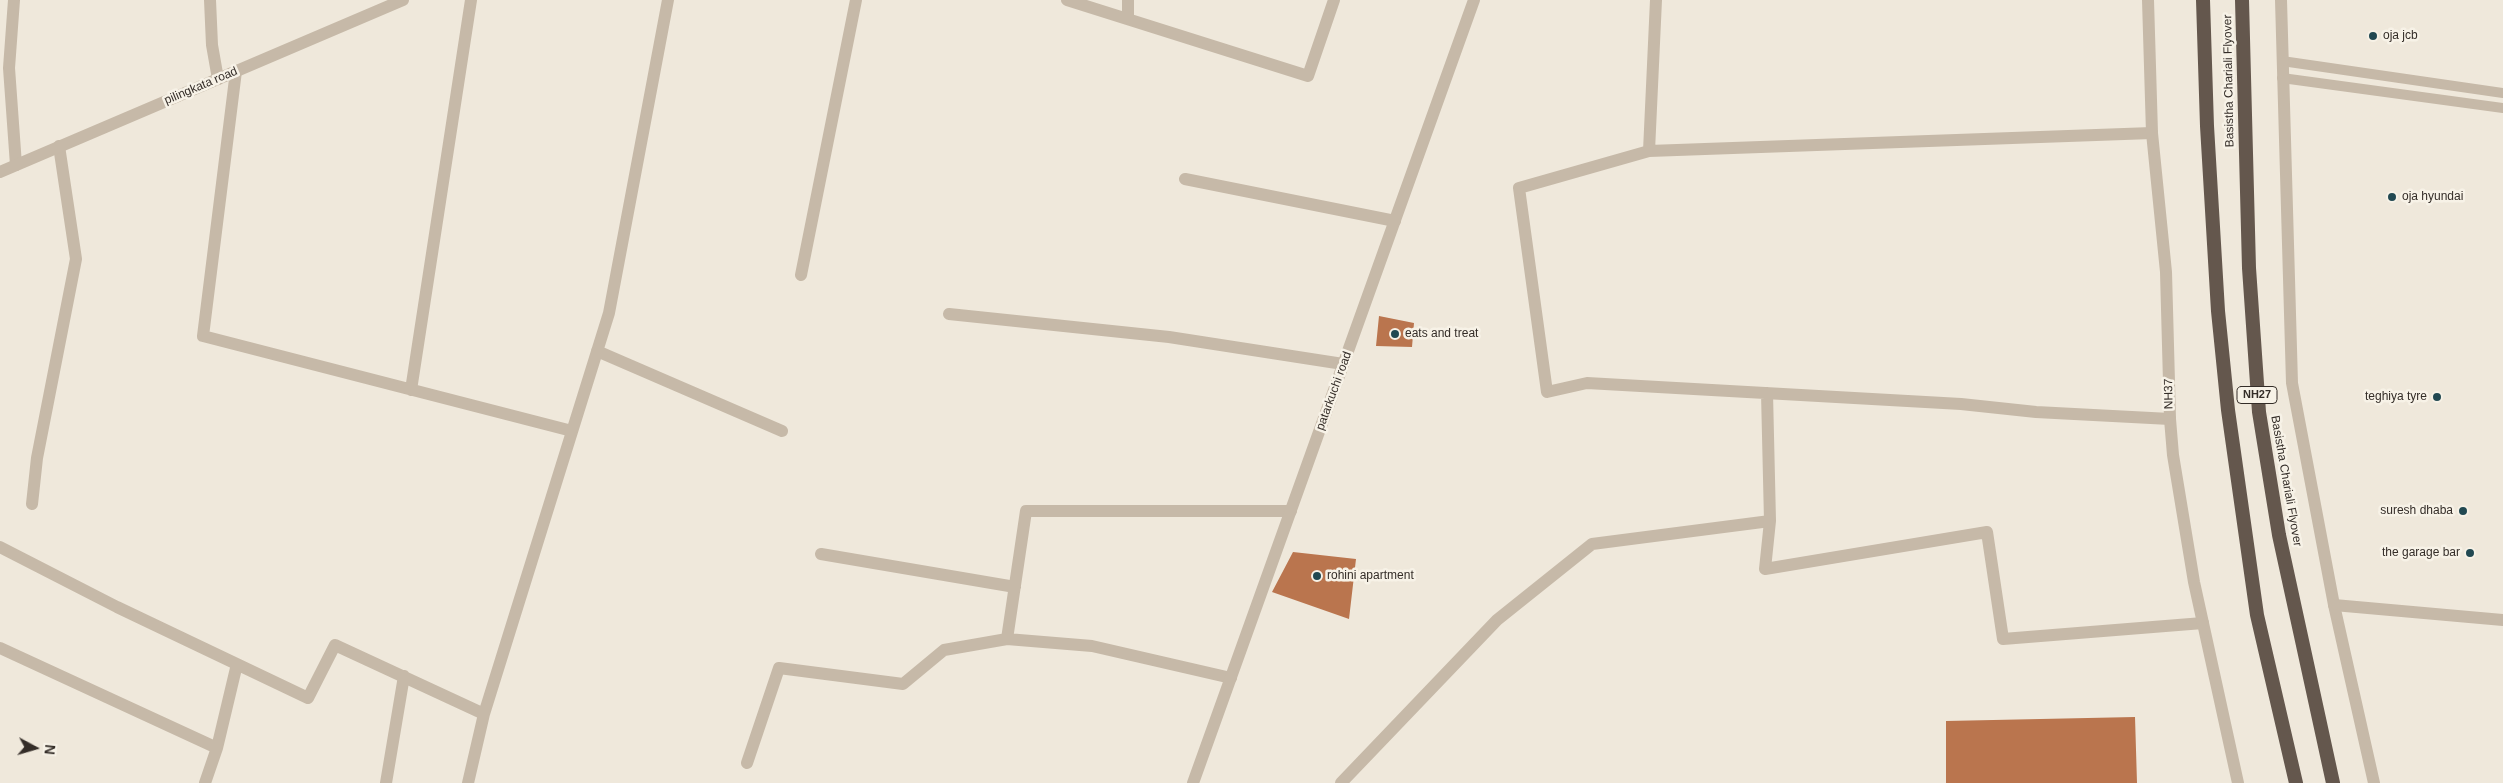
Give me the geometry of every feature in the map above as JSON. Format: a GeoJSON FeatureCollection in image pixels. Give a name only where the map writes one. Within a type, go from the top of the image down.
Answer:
{"type":"FeatureCollection","features":[{"type":"Feature","properties":{"kind":"highway","name":"Basistha Chariali Flyover"},"geometry":{"type":"LineString","coordinates":[[2203,0],[2207,126],[2217,301],[2228,410],[2257,614],[2296,783]]}},
{"type":"Feature","properties":{"kind":"highway","name":"Basistha Chariali Flyover"},"geometry":{"type":"LineString","coordinates":[[2242,0],[2249,268],[2259,412],[2283,553],[2333,783]]}},
{"type":"Feature","properties":{"kind":"street"},"geometry":{"type":"LineString","coordinates":[[14,0],[9,68],[16,165]]}},
{"type":"Feature","properties":{"kind":"street"},"geometry":{"type":"LineString","coordinates":[[210,0],[212,45],[218,79]]}},
{"type":"Feature","properties":{"kind":"street","name":"pilingkata road"},"geometry":{"type":"LineString","coordinates":[[0,172],[403,0]]}},
{"type":"Feature","properties":{"kind":"street"},"geometry":{"type":"LineString","coordinates":[[411,390],[471,0]]}},
{"type":"Feature","properties":{"kind":"street"},"geometry":{"type":"LineString","coordinates":[[468,783],[484,714],[609,312],[668,0]]}},
{"type":"Feature","properties":{"kind":"street"},"geometry":{"type":"LineString","coordinates":[[801,275],[856,0]]}},
{"type":"Feature","properties":{"kind":"street"},"geometry":{"type":"LineString","coordinates":[[1067,0],[1308,76],[1334,0]]}},
{"type":"Feature","properties":{"kind":"street"},"geometry":{"type":"LineString","coordinates":[[1128,0],[1128,19]]}},
{"type":"Feature","properties":{"kind":"street","name":"patarkuchi road"},"geometry":{"type":"LineString","coordinates":[[1193,783],[1474,0]]}},
{"type":"Feature","properties":{"kind":"street"},"geometry":{"type":"LineString","coordinates":[[1649,151],[1656,0]]}},
{"type":"Feature","properties":{"kind":"street","name":"NH37"},"geometry":{"type":"LineString","coordinates":[[2148,0],[2152,132],[2166,272],[2170,419],[2189,553],[2238,783]]}},
{"type":"Feature","properties":{"kind":"street"},"geometry":{"type":"LineString","coordinates":[[2281,0],[2292,383],[2334,605],[2374,783]]}},
{"type":"Feature","properties":{"kind":"street"},"geometry":{"type":"LineString","coordinates":[[236,71],[203,336],[572,431]]}},
{"type":"Feature","properties":{"kind":"street"},"geometry":{"type":"LineString","coordinates":[[2152,132],[1649,151],[1519,188],[1547,392],[1587,383],[1960,404],[2036,412],[2170,419]]}},
{"type":"Feature","properties":{"kind":"street"},"geometry":{"type":"LineString","coordinates":[[32,504],[37,458],[76,259],[59,146]]}},
{"type":"Feature","properties":{"kind":"street"},"geometry":{"type":"LineString","coordinates":[[1185,179],[1395,220]]}},
{"type":"Feature","properties":{"kind":"street"},"geometry":{"type":"LineString","coordinates":[[949,314],[1169,337],[1343,364]]}},
{"type":"Feature","properties":{"kind":"street"},"geometry":{"type":"LineString","coordinates":[[597,351],[782,431]]}},
{"type":"Feature","properties":{"kind":"street"},"geometry":{"type":"LineString","coordinates":[[1767,393],[1770,521],[1765,569],[1987,532],[2003,638],[2203,623]]}},
{"type":"Feature","properties":{"kind":"street"},"geometry":{"type":"LineString","coordinates":[[1007,639],[1026,511],[1291,511]]}},
{"type":"Feature","properties":{"kind":"street"},"geometry":{"type":"LineString","coordinates":[[1342,783],[1497,620],[1592,544],[1770,521]]}},
{"type":"Feature","properties":{"kind":"street"},"geometry":{"type":"LineString","coordinates":[[0,547],[117,607],[308,698],[335,645],[484,714]]}},
{"type":"Feature","properties":{"kind":"street"},"geometry":{"type":"LineString","coordinates":[[821,554],[1015,586]]}},
{"type":"Feature","properties":{"kind":"street"},"geometry":{"type":"LineString","coordinates":[[2334,605],[2503,620]]}},
{"type":"Feature","properties":{"kind":"street"},"geometry":{"type":"LineString","coordinates":[[747,762],[779,668],[903,684],[944,650],[1007,639],[1092,646],[1231,678]]}},
{"type":"Feature","properties":{"kind":"street"},"geometry":{"type":"LineString","coordinates":[[0,648],[217,748]]}},
{"type":"Feature","properties":{"kind":"street"},"geometry":{"type":"LineString","coordinates":[[206,783],[217,748],[238,664]]}},
{"type":"Feature","properties":{"kind":"street"},"geometry":{"type":"LineString","coordinates":[[386,783],[404,676]]}},
{"type":"Feature","properties":{"kind":"lane"},"geometry":{"type":"LineString","coordinates":[[2282,61],[2503,93]]}},
{"type":"Feature","properties":{"kind":"lane"},"geometry":{"type":"LineString","coordinates":[[2282,78],[2503,108]]}},
{"type":"Feature","properties":{"kind":"building","name":"eats and treat"},"geometry":{"type":"Polygon","coordinates":[[[1379,316],[1414,323],[1412,347],[1376,346],[1379,316]]]}},
{"type":"Feature","properties":{"kind":"building","name":"rohini apartment"},"geometry":{"type":"Polygon","coordinates":[[[1293,552],[1356,559],[1349,619],[1272,592],[1293,552]]]}},
{"type":"Feature","properties":{"kind":"building"},"geometry":{"type":"Polygon","coordinates":[[[2135,717],[2137,783],[1946,783],[1946,721],[2135,717]]]}},
{"type":"Feature","properties":{"kind":"place","name":"oja jcb"},"geometry":{"type":"Point","coordinates":[2373,36]}},
{"type":"Feature","properties":{"kind":"place","name":"oja hyundai"},"geometry":{"type":"Point","coordinates":[2392,197]}},
{"type":"Feature","properties":{"kind":"place","name":"eats and treat"},"geometry":{"type":"Point","coordinates":[1395,334]}},
{"type":"Feature","properties":{"kind":"place","name":"teghiya tyre"},"geometry":{"type":"Point","coordinates":[2437,397]}},
{"type":"Feature","properties":{"kind":"place","name":"suresh dhaba"},"geometry":{"type":"Point","coordinates":[2463,511]}},
{"type":"Feature","properties":{"kind":"place","name":"the garage bar"},"geometry":{"type":"Point","coordinates":[2470,553]}},
{"type":"Feature","properties":{"kind":"place","name":"rohini apartment"},"geometry":{"type":"Point","coordinates":[1317,576]}}]}
